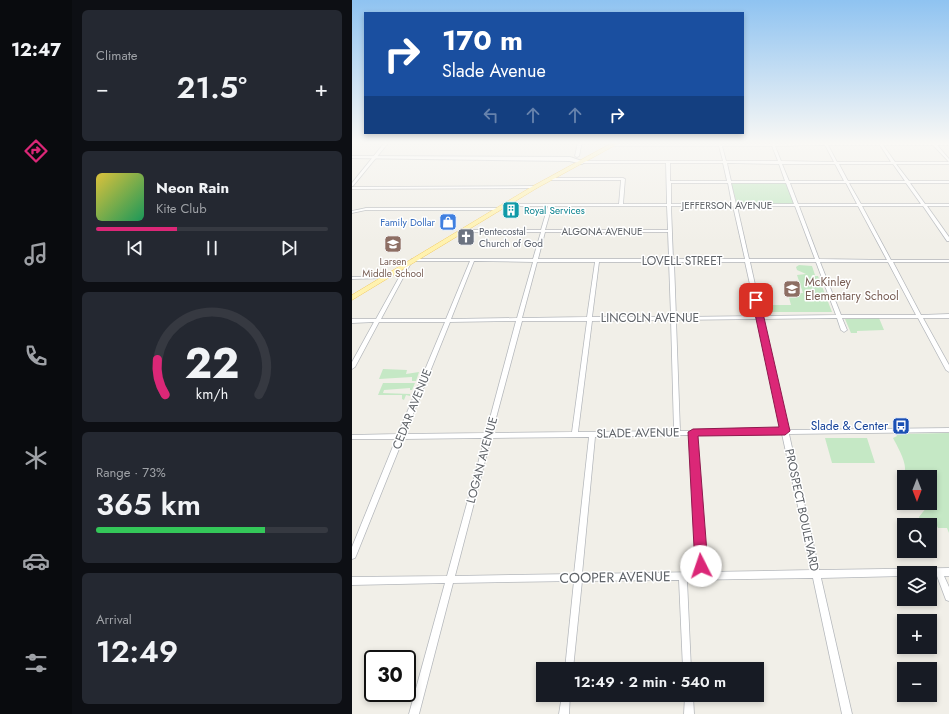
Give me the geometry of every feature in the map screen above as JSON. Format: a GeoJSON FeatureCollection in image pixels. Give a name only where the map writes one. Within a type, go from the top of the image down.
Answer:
{"type":"FeatureCollection","features":[{"type":"Feature","properties":{"kind":"main road"},"geometry":{"type":"LineString","coordinates":[[352,298],[555,175]]}},
{"type":"Feature","properties":{"kind":"street"},"geometry":{"type":"LineString","coordinates":[[352,186],[360,175]]}},
{"type":"Feature","properties":{"kind":"street"},"geometry":{"type":"LineString","coordinates":[[669,175],[677,433]]}},
{"type":"Feature","properties":{"kind":"street","name":"PROSPECT BOULEVARD"},"geometry":{"type":"LineString","coordinates":[[727,175],[733,205],[748,261],[847,714]]}},
{"type":"Feature","properties":{"kind":"street"},"geometry":{"type":"LineString","coordinates":[[785,175],[844,330]]}},
{"type":"Feature","properties":{"kind":"street"},"geometry":{"type":"LineString","coordinates":[[843,175],[949,370]]}},
{"type":"Feature","properties":{"kind":"street"},"geometry":{"type":"LineString","coordinates":[[902,175],[949,240]]}},
{"type":"Feature","properties":{"kind":"street"},"geometry":{"type":"LineString","coordinates":[[550,179],[623,179],[621,205]]}},
{"type":"Feature","properties":{"kind":"street"},"geometry":{"type":"LineString","coordinates":[[669,182],[949,182]]}},
{"type":"Feature","properties":{"kind":"street"},"geometry":{"type":"LineString","coordinates":[[352,186],[535,187]]}},
{"type":"Feature","properties":{"kind":"street","name":"JEFFERSON AVENUE"},"geometry":{"type":"LineString","coordinates":[[352,212],[366,209],[550,205],[949,205]]}},
{"type":"Feature","properties":{"kind":"street","name":"LOGAN AVENUE"},"geometry":{"type":"LineString","coordinates":[[414,714],[550,205]]}},
{"type":"Feature","properties":{"kind":"street","name":"ALGONA AVENUE"},"geometry":{"type":"LineString","coordinates":[[462,231],[670,231]]}},
{"type":"Feature","properties":{"kind":"street","name":"CEDAR AVENUE"},"geometry":{"type":"LineString","coordinates":[[352,556],[472,261]]}},
{"type":"Feature","properties":{"kind":"street"},"geometry":{"type":"LineString","coordinates":[[575,434],[597,261]]}},
{"type":"Feature","properties":{"kind":"street","name":"LOVELL STREET"},"geometry":{"type":"LineString","coordinates":[[412,262],[949,261]]}},
{"type":"Feature","properties":{"kind":"street"},"geometry":{"type":"LineString","coordinates":[[352,368],[412,262]]}},
{"type":"Feature","properties":{"kind":"street"},"geometry":{"type":"LineString","coordinates":[[352,278],[386,277]]}},
{"type":"Feature","properties":{"kind":"street","name":"LINCOLN AVENUE"},"geometry":{"type":"LineString","coordinates":[[352,321],[949,316]]}},
{"type":"Feature","properties":{"kind":"street","name":"SLADE AVENUE"},"geometry":{"type":"LineString","coordinates":[[352,437],[949,430]]}},
{"type":"Feature","properties":{"kind":"street"},"geometry":{"type":"LineString","coordinates":[[693,432],[702,576]]}},
{"type":"Feature","properties":{"kind":"street"},"geometry":{"type":"LineString","coordinates":[[570,662],[592,434]]}},
{"type":"Feature","properties":{"kind":"street"},"geometry":{"type":"LineString","coordinates":[[939,572],[949,597]]}},
{"type":"Feature","properties":{"kind":"street","name":"COOPER AVENUE"},"geometry":{"type":"LineString","coordinates":[[352,581],[949,572]]}},
{"type":"Feature","properties":{"kind":"street"},"geometry":{"type":"LineString","coordinates":[[683,576],[687,662]]}},
{"type":"Feature","properties":{"kind":"street"},"geometry":{"type":"LineString","coordinates":[[564,714],[565,702]]}},
{"type":"Feature","properties":{"kind":"street"},"geometry":{"type":"LineString","coordinates":[[689,702],[690,714]]}},
{"type":"Feature","properties":{"kind":"green space"},"geometry":{"type":"Polygon","coordinates":[[[731,183],[786,183],[794,204],[737,204],[731,183]]]}},
{"type":"Feature","properties":{"kind":"green space"},"geometry":{"type":"Polygon","coordinates":[[[799,265],[812,266],[815,275],[811,276],[818,276],[832,312],[767,312],[765,305],[791,305],[788,294],[803,293],[797,275],[806,274],[797,270],[796,267],[799,265]]]}},
{"type":"Feature","properties":{"kind":"green space"},"geometry":{"type":"Polygon","coordinates":[[[879,318],[884,330],[857,331],[857,333],[851,333],[845,319],[879,318]]]}},
{"type":"Feature","properties":{"kind":"green space"},"geometry":{"type":"Polygon","coordinates":[[[383,369],[407,370],[406,374],[419,372],[416,381],[412,381],[412,377],[379,379],[383,369]]]}},
{"type":"Feature","properties":{"kind":"green space"},"geometry":{"type":"Polygon","coordinates":[[[383,383],[415,383],[412,390],[410,390],[410,388],[384,390],[383,393],[410,394],[410,396],[406,395],[404,400],[402,399],[402,395],[378,395],[383,383]]]}},
{"type":"Feature","properties":{"kind":"green space"},"geometry":{"type":"Polygon","coordinates":[[[949,433],[949,533],[947,528],[938,528],[937,518],[919,517],[924,510],[937,510],[937,470],[905,470],[900,451],[893,438],[897,436],[896,434],[949,433]]]}},
{"type":"Feature","properties":{"kind":"green space"},"geometry":{"type":"Polygon","coordinates":[[[825,438],[867,438],[875,463],[832,463],[825,438]]]}},
{"type":"Feature","properties":{"kind":"place","name":"Royal Services"},"geometry":{"type":"Point","coordinates":[511,210]}},
{"type":"Feature","properties":{"kind":"place","name":"Family Dollar"},"geometry":{"type":"Point","coordinates":[448,222]}},
{"type":"Feature","properties":{"kind":"place","name":"Pentecostal Church of God"},"geometry":{"type":"Point","coordinates":[466,237]}},
{"type":"Feature","properties":{"kind":"place","name":"Larsen Middle School"},"geometry":{"type":"Point","coordinates":[393,244]}},
{"type":"Feature","properties":{"kind":"place","name":"McKinley Elementary School"},"geometry":{"type":"Point","coordinates":[792,289]}},
{"type":"Feature","properties":{"kind":"place","name":"Slade & Center"},"geometry":{"type":"Point","coordinates":[901,426]}},
{"type":"Feature","properties":{"kind":"route"},"geometry":{"type":"LineString","coordinates":[[701,566],[693,432],[785,431],[756,300]]}}]}
